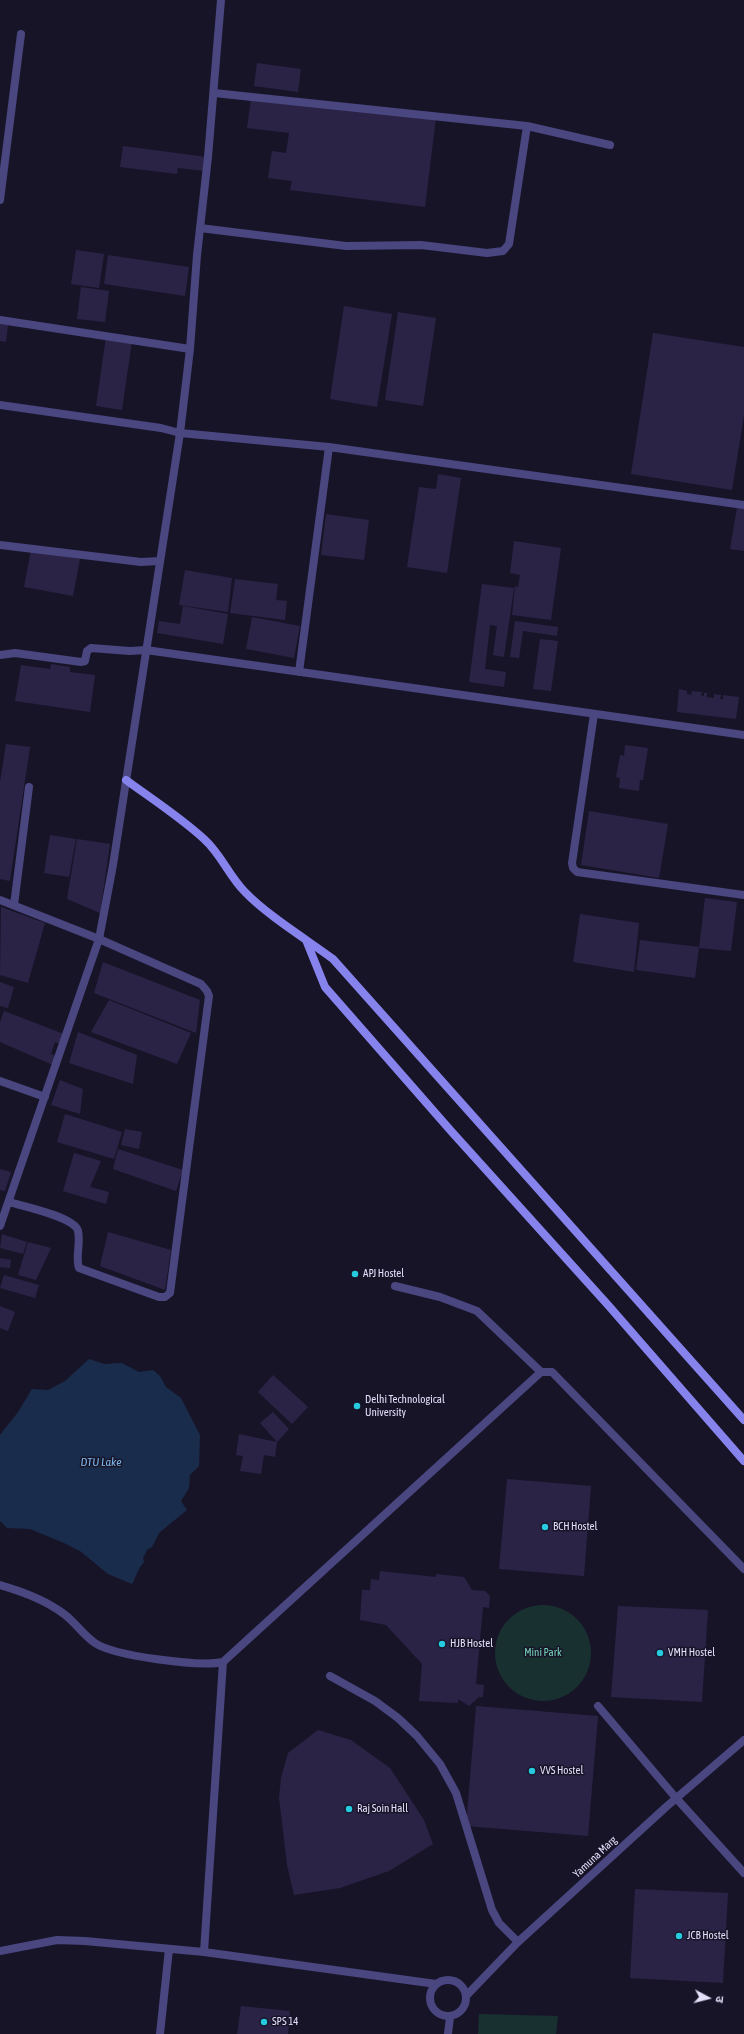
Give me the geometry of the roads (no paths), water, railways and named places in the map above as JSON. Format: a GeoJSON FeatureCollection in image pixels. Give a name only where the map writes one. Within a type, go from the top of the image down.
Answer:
{"type":"FeatureCollection","features":[{"type":"Feature","properties":{"kind":"street"},"geometry":{"type":"LineString","coordinates":[[0,1226],[100,939],[180,433],[190,349],[200,228],[214,93],[221,0]]}},
{"type":"Feature","properties":{"kind":"street"},"geometry":{"type":"LineString","coordinates":[[0,200],[2,166],[22,34]]}},
{"type":"Feature","properties":{"kind":"street"},"geometry":{"type":"LineString","coordinates":[[214,93],[527,126],[610,145]]}},
{"type":"Feature","properties":{"kind":"street"},"geometry":{"type":"LineString","coordinates":[[200,228],[346,246],[421,245],[487,253],[503,251],[509,244],[527,126]]}},
{"type":"Feature","properties":{"kind":"street"},"geometry":{"type":"LineString","coordinates":[[0,320],[190,349]]}},
{"type":"Feature","properties":{"kind":"street"},"geometry":{"type":"LineString","coordinates":[[0,405],[160,428],[180,433],[329,447],[744,505]]}},
{"type":"Feature","properties":{"kind":"street"},"geometry":{"type":"LineString","coordinates":[[299,672],[329,447]]}},
{"type":"Feature","properties":{"kind":"street"},"geometry":{"type":"LineString","coordinates":[[0,545],[141,562],[160,561]]}},
{"type":"Feature","properties":{"kind":"street"},"geometry":{"type":"LineString","coordinates":[[0,654],[14,653],[81,662],[85,661],[87,651],[91,648],[130,651],[146,650],[744,735]]}},
{"type":"Feature","properties":{"kind":"street"},"geometry":{"type":"LineString","coordinates":[[594,714],[572,863],[573,868],[577,872],[744,895]]}},
{"type":"Feature","properties":{"kind":"street"},"geometry":{"type":"LineString","coordinates":[[126,780],[203,838],[220,856],[229,872],[245,892],[333,959],[744,1420]]}},
{"type":"Feature","properties":{"kind":"street"},"geometry":{"type":"LineString","coordinates":[[14,905],[29,786]]}},
{"type":"Feature","properties":{"kind":"street"},"geometry":{"type":"LineString","coordinates":[[0,900],[100,939],[201,984],[209,996],[170,1293],[165,1297],[159,1297],[79,1268],[79,1232],[76,1226],[64,1218],[9,1202]]}},
{"type":"Feature","properties":{"kind":"street"},"geometry":{"type":"LineString","coordinates":[[305,939],[325,987],[451,1131],[608,1305],[744,1461]]}},
{"type":"Feature","properties":{"kind":"street"},"geometry":{"type":"LineString","coordinates":[[0,1081],[45,1097]]}},
{"type":"Feature","properties":{"kind":"street"},"geometry":{"type":"LineString","coordinates":[[395,1286],[440,1297],[477,1311],[541,1372]]}},
{"type":"Feature","properties":{"kind":"street"},"geometry":{"type":"LineString","coordinates":[[0,1585],[49,1605],[63,1614],[94,1642],[104,1648],[120,1653],[204,1664],[223,1662],[541,1372],[552,1372],[744,1569]]}},
{"type":"Feature","properties":{"kind":"street"},"geometry":{"type":"LineString","coordinates":[[204,1952],[223,1662]]}},
{"type":"Feature","properties":{"kind":"street"},"geometry":{"type":"LineString","coordinates":[[330,1676],[375,1701],[398,1718],[429,1749],[440,1764],[456,1793],[492,1910],[499,1923],[518,1942]]}},
{"type":"Feature","properties":{"kind":"street"},"geometry":{"type":"LineString","coordinates":[[598,1706],[676,1798],[744,1873]]}},
{"type":"Feature","properties":{"kind":"street","name":"Yamuna Marg"},"geometry":{"type":"LineString","coordinates":[[466,1996],[518,1942],[676,1798],[744,1740]]}},
{"type":"Feature","properties":{"kind":"street"},"geometry":{"type":"LineString","coordinates":[[0,1951],[57,1940],[85,1941],[204,1952],[436,1984],[443,1981],[455,1981],[461,1985],[466,1996],[464,2008],[456,2015],[450,2017],[439,2014],[431,2006],[430,1994],[436,1984]]}},
{"type":"Feature","properties":{"kind":"street"},"geometry":{"type":"LineString","coordinates":[[160,2034],[169,1949]]}},
{"type":"Feature","properties":{"kind":"street"},"geometry":{"type":"LineString","coordinates":[[448,2034],[450,2017]]}},
{"type":"Feature","properties":{"kind":"water","name":"DTU Lake"},"geometry":{"type":"Polygon","coordinates":[[[89,1359],[104,1364],[122,1363],[139,1372],[153,1370],[160,1376],[166,1387],[181,1398],[200,1435],[199,1466],[190,1475],[189,1488],[181,1501],[187,1510],[159,1533],[152,1547],[147,1550],[143,1558],[144,1562],[132,1584],[108,1574],[80,1551],[64,1543],[30,1529],[7,1528],[0,1521],[0,1435],[18,1412],[32,1389],[48,1390],[65,1381],[89,1359]]]}},
{"type":"Feature","properties":{"kind":"place","name":"APJ Hostel"},"geometry":{"type":"Point","coordinates":[355,1274]}},
{"type":"Feature","properties":{"kind":"place","name":"Delhi Technological University"},"geometry":{"type":"Point","coordinates":[357,1406]}},
{"type":"Feature","properties":{"kind":"place","name":"BCH Hostel"},"geometry":{"type":"Point","coordinates":[545,1527]}},
{"type":"Feature","properties":{"kind":"place","name":"HJB Hostel"},"geometry":{"type":"Point","coordinates":[442,1644]}},
{"type":"Feature","properties":{"kind":"place","name":"VMH Hostel"},"geometry":{"type":"Point","coordinates":[660,1653]}},
{"type":"Feature","properties":{"kind":"place","name":"VVS Hostel"},"geometry":{"type":"Point","coordinates":[532,1771]}},
{"type":"Feature","properties":{"kind":"place","name":"Raj Soin Hall"},"geometry":{"type":"Point","coordinates":[349,1809]}},
{"type":"Feature","properties":{"kind":"place","name":"JCB Hostel"},"geometry":{"type":"Point","coordinates":[679,1936]}},
{"type":"Feature","properties":{"kind":"place","name":"SPS 14"},"geometry":{"type":"Point","coordinates":[264,2022]}},
{"type":"Feature","properties":{"kind":"park label","name":"Mini Park"},"geometry":{"type":"Point","coordinates":[543,1653]}}]}
